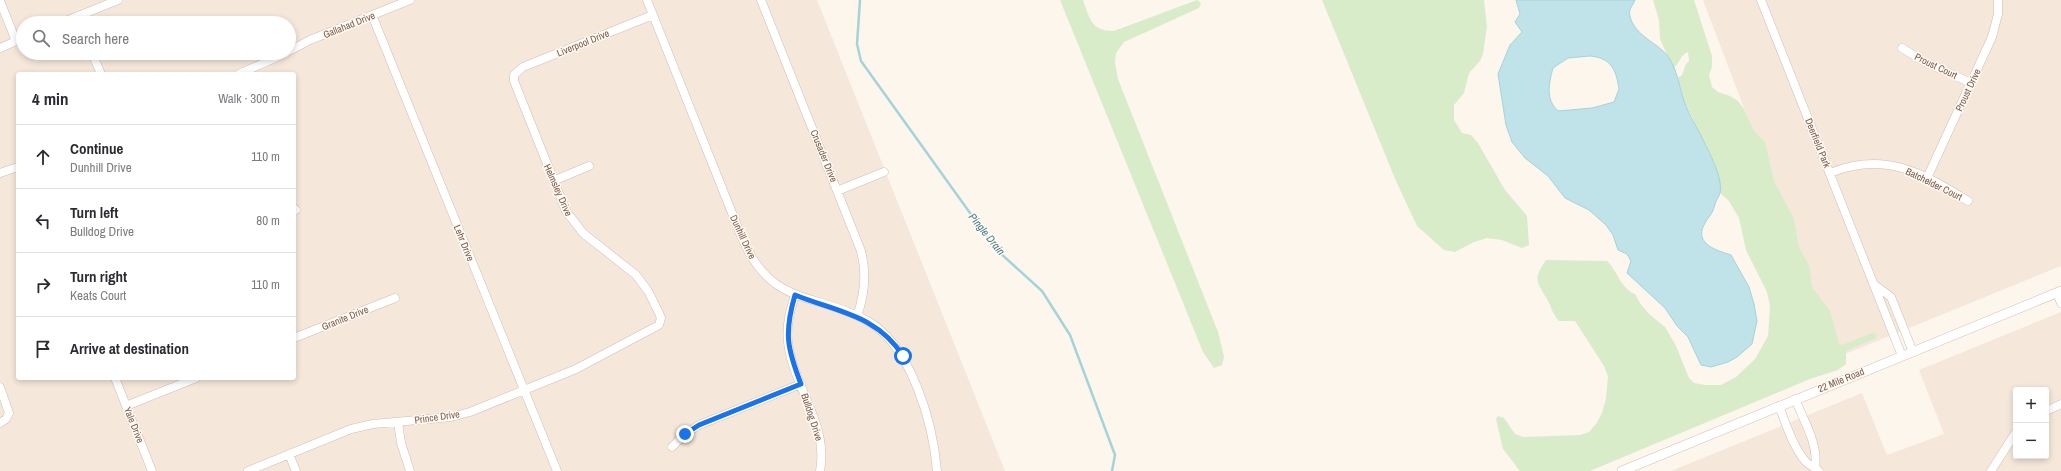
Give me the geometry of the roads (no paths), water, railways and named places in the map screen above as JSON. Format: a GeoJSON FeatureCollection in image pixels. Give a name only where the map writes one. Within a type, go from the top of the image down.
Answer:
{"type":"FeatureCollection","features":[{"type":"Feature","properties":{"kind":"street"},"geometry":{"type":"LineString","coordinates":[[86,16],[118,0]]}},
{"type":"Feature","properties":{"kind":"street","name":"Gallahad Drive"},"geometry":{"type":"LineString","coordinates":[[296,47],[310,40],[410,0]]}},
{"type":"Feature","properties":{"kind":"street","name":"Dunhill Drive"},"geometry":{"type":"LineString","coordinates":[[647,0],[747,249],[762,273],[781,288],[795,295],[857,316],[882,331],[897,346],[903,356],[931,428],[937,471]]}},
{"type":"Feature","properties":{"kind":"street","name":"Crusader Drive"},"geometry":{"type":"LineString","coordinates":[[761,0],[861,251],[865,269],[863,297],[857,316]]}},
{"type":"Feature","properties":{"kind":"street","name":"Deerfield Park"},"geometry":{"type":"LineString","coordinates":[[1761,0],[1876,286],[1902,356]]}},
{"type":"Feature","properties":{"kind":"street","name":"Proust Drive"},"geometry":{"type":"LineString","coordinates":[[1927,178],[1992,36],[1998,14],[1998,0]]}},
{"type":"Feature","properties":{"kind":"street"},"geometry":{"type":"LineString","coordinates":[[0,1],[16,32]]}},
{"type":"Feature","properties":{"kind":"street","name":"Liverpool Drive"},"geometry":{"type":"LineString","coordinates":[[514,75],[523,68],[653,15]]}},
{"type":"Feature","properties":{"kind":"street","name":"Lehr Drive"},"geometry":{"type":"LineString","coordinates":[[372,16],[557,471]]}},
{"type":"Feature","properties":{"kind":"street"},"geometry":{"type":"LineString","coordinates":[[0,48],[16,42]]}},
{"type":"Feature","properties":{"kind":"street","name":"Proust Court"},"geometry":{"type":"LineString","coordinates":[[1902,48],[1923,61],[1971,83]]}},
{"type":"Feature","properties":{"kind":"street"},"geometry":{"type":"LineString","coordinates":[[95,60],[100,72]]}},
{"type":"Feature","properties":{"kind":"street"},"geometry":{"type":"LineString","coordinates":[[246,72],[271,60]]}},
{"type":"Feature","properties":{"kind":"street","name":"Helmsley Drive"},"geometry":{"type":"LineString","coordinates":[[514,75],[515,87],[566,211],[577,226],[591,240],[628,268],[642,282],[657,308],[661,322]]}},
{"type":"Feature","properties":{"kind":"street","name":"Batchelder Court"},"geometry":{"type":"LineString","coordinates":[[1830,173],[1856,164],[1891,164],[1927,178],[1968,201]]}},
{"type":"Feature","properties":{"kind":"street"},"geometry":{"type":"LineString","coordinates":[[553,181],[589,166]]}},
{"type":"Feature","properties":{"kind":"street"},"geometry":{"type":"LineString","coordinates":[[0,173],[16,168]]}},
{"type":"Feature","properties":{"kind":"street"},"geometry":{"type":"LineString","coordinates":[[837,191],[884,172]]}},
{"type":"Feature","properties":{"kind":"street"},"geometry":{"type":"LineString","coordinates":[[1876,286],[1891,297],[1913,352]]}},
{"type":"Feature","properties":{"kind":"street"},"geometry":{"type":"LineString","coordinates":[[2059,292],[2061,303]]}},
{"type":"Feature","properties":{"kind":"street","name":"22 Mile Road"},"geometry":{"type":"LineString","coordinates":[[1622,471],[2059,292]]}},
{"type":"Feature","properties":{"kind":"street","name":"Bulldog Drive"},"geometry":{"type":"LineString","coordinates":[[795,295],[788,319],[787,335],[790,354],[819,432],[822,450],[820,471]]}},
{"type":"Feature","properties":{"kind":"street","name":"Granite Drive"},"geometry":{"type":"LineString","coordinates":[[296,337],[395,298]]}},
{"type":"Feature","properties":{"kind":"street","name":"Prince Drive"},"geometry":{"type":"LineString","coordinates":[[248,471],[352,429],[460,415],[586,364],[627,341],[656,329],[661,322]]}},
{"type":"Feature","properties":{"kind":"street","name":"Yale Drive"},"geometry":{"type":"LineString","coordinates":[[116,380],[152,471]]}},
{"type":"Feature","properties":{"kind":"street"},"geometry":{"type":"LineString","coordinates":[[126,406],[191,380]]}},
{"type":"Feature","properties":{"kind":"street"},"geometry":{"type":"LineString","coordinates":[[672,447],[685,434],[699,425],[801,384]]}},
{"type":"Feature","properties":{"kind":"street"},"geometry":{"type":"LineString","coordinates":[[0,387],[9,413],[6,419],[0,423]]}},
{"type":"Feature","properties":{"kind":"street"},"geometry":{"type":"LineString","coordinates":[[1795,399],[1812,442],[1817,458],[1817,469]]}},
{"type":"Feature","properties":{"kind":"street"},"geometry":{"type":"LineString","coordinates":[[2049,410],[2061,404]]}},
{"type":"Feature","properties":{"kind":"street"},"geometry":{"type":"LineString","coordinates":[[1779,406],[1798,448],[1807,463],[1817,469]]}},
{"type":"Feature","properties":{"kind":"street"},"geometry":{"type":"LineString","coordinates":[[398,422],[401,443],[410,471]]}},
{"type":"Feature","properties":{"kind":"street"},"geometry":{"type":"LineString","coordinates":[[1991,471],[2013,437]]}},
{"type":"Feature","properties":{"kind":"street"},"geometry":{"type":"LineString","coordinates":[[1798,448],[1812,442]]}},
{"type":"Feature","properties":{"kind":"street"},"geometry":{"type":"LineString","coordinates":[[289,454],[296,471]]}},
{"type":"Feature","properties":{"kind":"water"},"geometry":{"type":"Polygon","coordinates":[[[1516,0],[1635,0],[1630,11],[1632,23],[1641,33],[1662,50],[1670,60],[1686,107],[1716,168],[1720,181],[1720,193],[1713,211],[1704,225],[1702,237],[1709,246],[1731,255],[1749,287],[1757,321],[1752,344],[1737,357],[1728,362],[1711,367],[1701,365],[1688,337],[1677,326],[1665,308],[1627,273],[1631,261],[1627,254],[1618,250],[1613,235],[1606,225],[1589,210],[1565,198],[1548,176],[1525,158],[1512,142],[1506,125],[1498,74],[1510,45],[1522,32],[1515,22],[1520,14],[1516,0]],[[1590,56],[1568,58],[1553,68],[1549,91],[1551,101],[1558,111],[1592,108],[1614,102],[1619,89],[1614,70],[1608,62],[1597,57],[1590,56]]]}},
{"type":"Feature","properties":{"kind":"waterway","name":"Pingle Drain"},"geometry":{"type":"LineString","coordinates":[[860,0],[857,44],[861,61],[999,252],[1042,291],[1070,335],[1115,455],[1112,471]]}}]}
